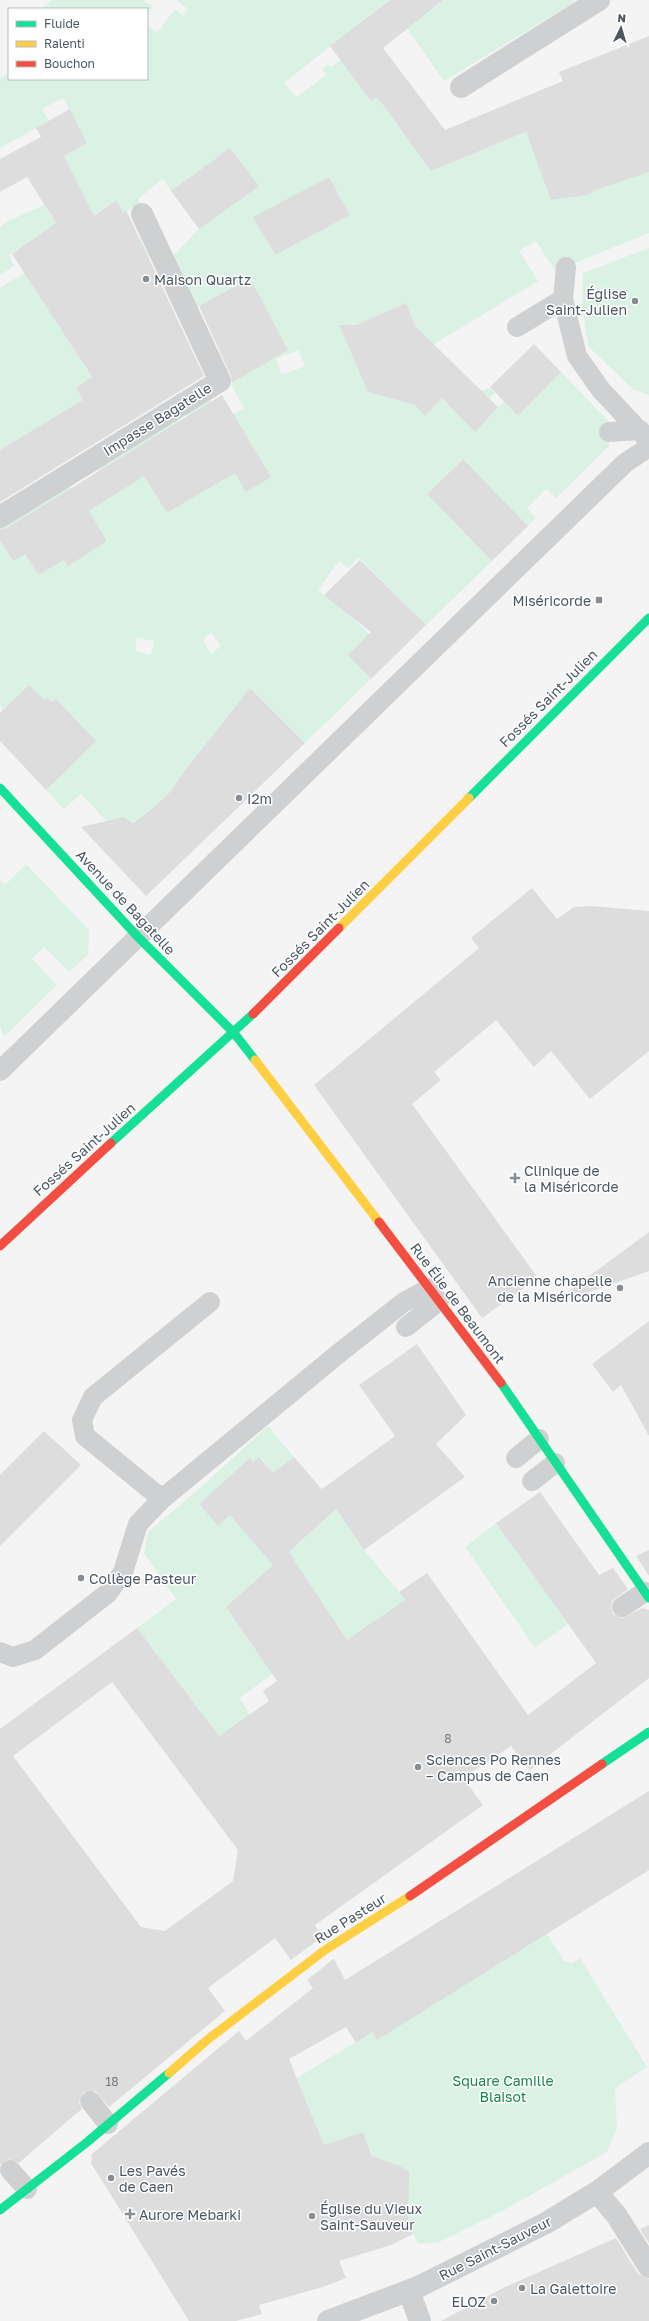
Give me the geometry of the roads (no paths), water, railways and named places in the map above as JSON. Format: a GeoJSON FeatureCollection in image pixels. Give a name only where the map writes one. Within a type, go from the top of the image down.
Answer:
{"type":"FeatureCollection","features":[{"type":"Feature","properties":{"kind":"street"},"geometry":{"type":"LineString","coordinates":[[461,86],[599,0]]}},
{"type":"Feature","properties":{"kind":"street","name":"Impasse Bagatelle"},"geometry":{"type":"LineString","coordinates":[[0,516],[220,381],[142,214]]}},
{"type":"Feature","properties":{"kind":"street","name":"Fossés Saint-Julien"},"geometry":{"type":"LineString","coordinates":[[0,1246],[44,1203],[234,1033],[649,618]]}},
{"type":"Feature","properties":{"kind":"street","name":"Avenue de Bagatelle"},"geometry":{"type":"LineString","coordinates":[[0,788],[138,937],[234,1033]]}},
{"type":"Feature","properties":{"kind":"street","name":"Rue Élie de Beaumont"},"geometry":{"type":"LineString","coordinates":[[234,1033],[492,1370],[647,1595]]}},
{"type":"Feature","properties":{"kind":"street","name":"Rue Pasteur"},"geometry":{"type":"LineString","coordinates":[[0,2210],[81,2147],[207,2040],[325,1950],[380,1917],[649,1732]]}},
{"type":"Feature","properties":{"kind":"street","name":"Rue Saint-Sauveur"},"geometry":{"type":"LineString","coordinates":[[328,2321],[409,2291],[546,2223],[597,2192],[649,2153]]}},
{"type":"Feature","properties":{"kind":"street"},"geometry":{"type":"LineString","coordinates":[[597,2192],[617,2216],[649,2267]]}},
{"type":"Feature","properties":{"kind":"street"},"geometry":{"type":"LineString","coordinates":[[409,2291],[420,2321]]}},
{"type":"Feature","properties":{"kind":"lane"},"geometry":{"type":"LineString","coordinates":[[566,267],[563,299],[577,356],[601,390],[646,439]]}},
{"type":"Feature","properties":{"kind":"lane"},"geometry":{"type":"LineString","coordinates":[[517,327],[563,299]]}},
{"type":"Feature","properties":{"kind":"lane"},"geometry":{"type":"LineString","coordinates":[[609,432],[646,439]]}},
{"type":"Feature","properties":{"kind":"lane"},"geometry":{"type":"LineString","coordinates":[[0,1070],[625,463],[646,439]]}},
{"type":"Feature","properties":{"kind":"lane"},"geometry":{"type":"LineString","coordinates":[[406,1327],[434,1294]]}},
{"type":"Feature","properties":{"kind":"lane"},"geometry":{"type":"LineString","coordinates":[[0,1652],[13,1657],[35,1650],[108,1593],[123,1572],[138,1524],[162,1499],[338,1354],[404,1302],[434,1294]]}},
{"type":"Feature","properties":{"kind":"lane"},"geometry":{"type":"LineString","coordinates":[[162,1499],[85,1436],[82,1420],[94,1397],[210,1302]]}},
{"type":"Feature","properties":{"kind":"lane"},"geometry":{"type":"LineString","coordinates":[[516,1458],[539,1439]]}},
{"type":"Feature","properties":{"kind":"lane"},"geometry":{"type":"LineString","coordinates":[[532,1481],[556,1463]]}},
{"type":"Feature","properties":{"kind":"lane"},"geometry":{"type":"LineString","coordinates":[[622,1607],[647,1595]]}},
{"type":"Feature","properties":{"kind":"lane"},"geometry":{"type":"LineString","coordinates":[[90,2102],[108,2124]]}},
{"type":"Feature","properties":{"kind":"lane"},"geometry":{"type":"LineString","coordinates":[[10,2170],[27,2189]]}},
{"type":"Feature","properties":{"kind":"place","name":"Maison Quartz"},"geometry":{"type":"Point","coordinates":[146,279]}},
{"type":"Feature","properties":{"kind":"place","name":"Église Saint-Julien"},"geometry":{"type":"Point","coordinates":[635,301]}},
{"type":"Feature","properties":{"kind":"place","name":"Miséricorde"},"geometry":{"type":"Point","coordinates":[599,600]}},
{"type":"Feature","properties":{"kind":"place","name":"I2m"},"geometry":{"type":"Point","coordinates":[239,798]}},
{"type":"Feature","properties":{"kind":"place","name":"Clinique de la Miséricorde"},"geometry":{"type":"Point","coordinates":[515,1178]}},
{"type":"Feature","properties":{"kind":"place","name":"Ancienne chapelle de la Miséricorde"},"geometry":{"type":"Point","coordinates":[620,1288]}},
{"type":"Feature","properties":{"kind":"place","name":"Collège Pasteur"},"geometry":{"type":"Point","coordinates":[81,1578]}},
{"type":"Feature","properties":{"kind":"place","name":"Sciences Po Rennes – Campus de Caen"},"geometry":{"type":"Point","coordinates":[418,1767]}},
{"type":"Feature","properties":{"kind":"place","name":"Les Pavés de Caen"},"geometry":{"type":"Point","coordinates":[111,2178]}},
{"type":"Feature","properties":{"kind":"place","name":"Aurore Mebarki"},"geometry":{"type":"Point","coordinates":[130,2214]}},
{"type":"Feature","properties":{"kind":"place","name":"Église du Vieux Saint-Sauveur"},"geometry":{"type":"Point","coordinates":[312,2216]}},
{"type":"Feature","properties":{"kind":"place","name":"La Galettoire"},"geometry":{"type":"Point","coordinates":[522,2288]}},
{"type":"Feature","properties":{"kind":"place","name":"ELOZ"},"geometry":{"type":"Point","coordinates":[494,2301]}},
{"type":"Feature","properties":{"kind":"park label","name":"Square Camille Blaisot"},"geometry":{"type":"Point","coordinates":[503,2088]}}]}
